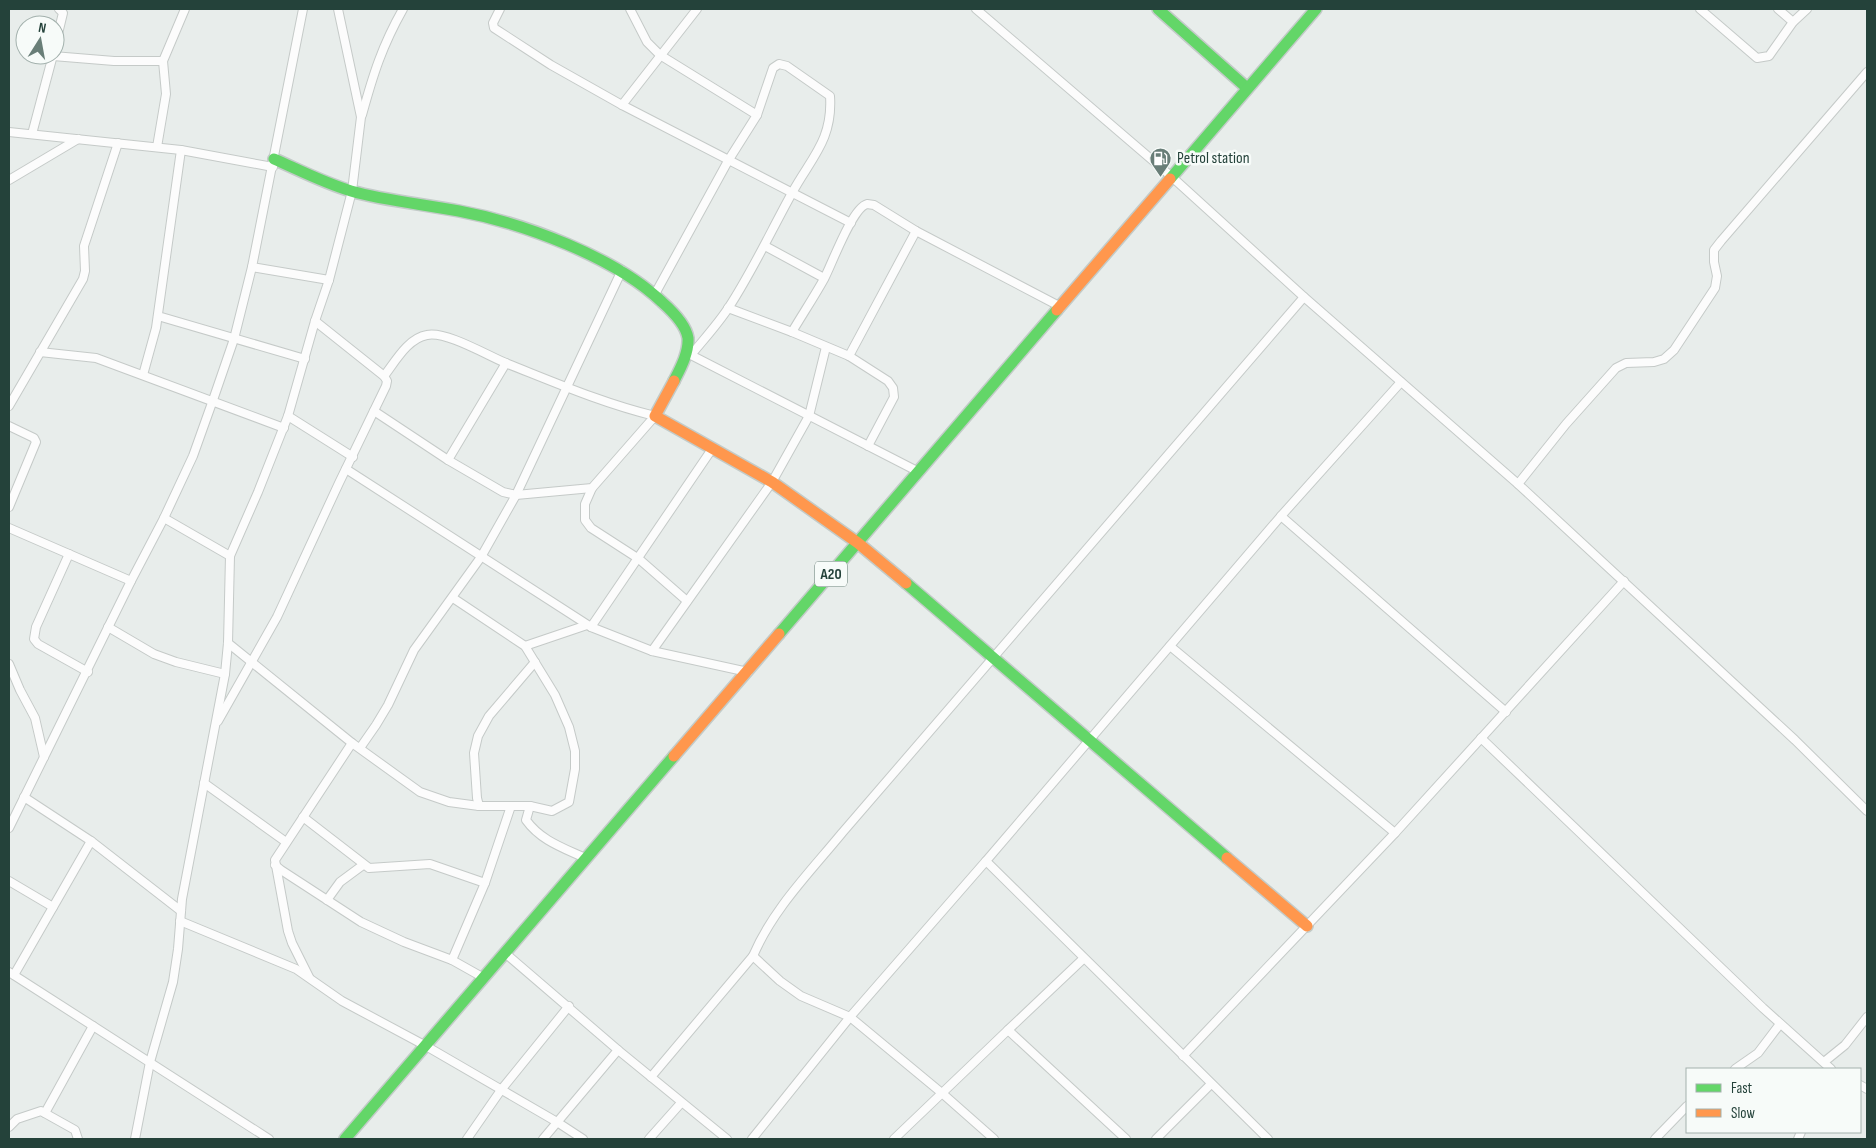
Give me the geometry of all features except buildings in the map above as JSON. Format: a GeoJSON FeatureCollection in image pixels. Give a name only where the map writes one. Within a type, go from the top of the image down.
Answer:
{"type":"FeatureCollection","features":[{"type":"Feature","properties":{"kind":"street"},"geometry":{"type":"LineString","coordinates":[[157,147],[166,94],[163,61],[185,9]]}},
{"type":"Feature","properties":{"kind":"street"},"geometry":{"type":"LineString","coordinates":[[9,828],[88,672],[193,456],[234,339],[252,268],[303,9]]}},
{"type":"Feature","properties":{"kind":"street"},"geometry":{"type":"LineString","coordinates":[[338,9],[361,117]]}},
{"type":"Feature","properties":{"kind":"street"},"geometry":{"type":"LineString","coordinates":[[135,1139],[150,1062],[173,982],[181,911],[225,674],[228,643],[230,556],[288,416],[306,359],[315,321],[329,280],[352,191],[361,117],[378,59],[388,35],[403,9]]}},
{"type":"Feature","properties":{"kind":"street"},"geometry":{"type":"LineString","coordinates":[[500,9],[494,23],[494,28],[551,65],[728,162],[792,192],[851,223]]}},
{"type":"Feature","properties":{"kind":"street"},"geometry":{"type":"LineString","coordinates":[[630,9],[647,42],[660,55],[757,115]]}},
{"type":"Feature","properties":{"kind":"street"},"geometry":{"type":"LineString","coordinates":[[622,105],[697,9]]}},
{"type":"Feature","properties":{"kind":"street"},"geometry":{"type":"LineString","coordinates":[[976,9],[1172,177],[1304,298],[1518,484],[1795,740],[1867,811]]}},
{"type":"Feature","properties":{"kind":"street"},"geometry":{"type":"LineString","coordinates":[[1158,9],[1247,88]]}},
{"type":"Feature","properties":{"kind":"street","name":"A20"},"geometry":{"type":"LineString","coordinates":[[346,1139],[1316,9]]}},
{"type":"Feature","properties":{"kind":"street"},"geometry":{"type":"LineString","coordinates":[[1700,9],[1757,58],[1769,56],[1793,22],[1807,9]]}},
{"type":"Feature","properties":{"kind":"street"},"geometry":{"type":"LineString","coordinates":[[1778,9],[1793,22]]}},
{"type":"Feature","properties":{"kind":"street"},"geometry":{"type":"LineString","coordinates":[[65,57],[114,61],[163,61]]}},
{"type":"Feature","properties":{"kind":"street"},"geometry":{"type":"LineString","coordinates":[[655,294],[728,162],[757,115],[773,68],[779,64],[787,66],[830,96],[831,110],[826,134],[814,160],[792,192],[765,246],[728,308],[689,354],[655,416],[592,488],[585,504],[585,520],[591,528],[639,559],[687,601]]}},
{"type":"Feature","properties":{"kind":"street"},"geometry":{"type":"LineString","coordinates":[[32,134],[51,65]]}},
{"type":"Feature","properties":{"kind":"street"},"geometry":{"type":"LineString","coordinates":[[1518,484],[1566,424],[1616,368],[1626,363],[1654,362],[1664,359],[1674,350],[1715,288],[1717,276],[1714,250],[1867,72]]}},
{"type":"Feature","properties":{"kind":"street"},"geometry":{"type":"LineString","coordinates":[[9,132],[157,147],[274,163],[352,191],[475,214],[519,226],[600,259],[622,270],[655,294],[669,307],[685,330],[689,354]]}},
{"type":"Feature","properties":{"kind":"street"},"geometry":{"type":"LineString","coordinates":[[9,180],[78,139]]}},
{"type":"Feature","properties":{"kind":"street"},"geometry":{"type":"LineString","coordinates":[[9,406],[83,279],[85,271],[84,246],[118,143]]}},
{"type":"Feature","properties":{"kind":"street"},"geometry":{"type":"LineString","coordinates":[[143,375],[158,316],[181,150]]}},
{"type":"Feature","properties":{"kind":"street"},"geometry":{"type":"LineString","coordinates":[[792,332],[824,278],[860,208],[863,205],[870,204],[916,231],[1061,306]]}},
{"type":"Feature","properties":{"kind":"street"},"geometry":{"type":"LineString","coordinates":[[850,356],[916,231]]}},
{"type":"Feature","properties":{"kind":"street"},"geometry":{"type":"LineString","coordinates":[[765,246],[824,278]]}},
{"type":"Feature","properties":{"kind":"street"},"geometry":{"type":"LineString","coordinates":[[252,268],[329,280]]}},
{"type":"Feature","properties":{"kind":"street"},"geometry":{"type":"LineString","coordinates":[[360,748],[384,712],[414,650],[433,622],[454,598],[481,558],[516,495],[622,270]]}},
{"type":"Feature","properties":{"kind":"street"},"geometry":{"type":"LineString","coordinates":[[651,1077],[753,956],[762,935],[778,911],[842,833],[1304,298]]}},
{"type":"Feature","properties":{"kind":"street"},"geometry":{"type":"LineString","coordinates":[[728,308],[850,356],[888,381],[893,388],[894,397],[868,446]]}},
{"type":"Feature","properties":{"kind":"street"},"geometry":{"type":"LineString","coordinates":[[158,316],[306,359]]}},
{"type":"Feature","properties":{"kind":"street"},"geometry":{"type":"LineString","coordinates":[[215,727],[277,617],[386,386],[387,381],[384,376],[315,321]]}},
{"type":"Feature","properties":{"kind":"street"},"geometry":{"type":"LineString","coordinates":[[384,376],[408,346],[426,335],[441,334],[506,364],[630,410],[655,416],[772,482],[858,543],[891,570],[993,660],[1091,740],[1307,926]]}},
{"type":"Feature","properties":{"kind":"street"},"geometry":{"type":"LineString","coordinates":[[652,651],[772,482],[809,416],[826,347]]}},
{"type":"Feature","properties":{"kind":"street"},"geometry":{"type":"LineString","coordinates":[[40,352],[96,358],[284,428]]}},
{"type":"Feature","properties":{"kind":"street"},"geometry":{"type":"LineString","coordinates":[[689,354],[919,472]]}},
{"type":"Feature","properties":{"kind":"street"},"geometry":{"type":"LineString","coordinates":[[448,460],[506,364]]}},
{"type":"Feature","properties":{"kind":"street"},"geometry":{"type":"LineString","coordinates":[[752,1139],[850,1017],[1091,740],[1281,516],[1401,382]]}},
{"type":"Feature","properties":{"kind":"street"},"geometry":{"type":"LineString","coordinates":[[374,411],[448,460],[503,492],[516,495],[592,488]]}},
{"type":"Feature","properties":{"kind":"street"},"geometry":{"type":"LineString","coordinates":[[288,416],[352,457]]}},
{"type":"Feature","properties":{"kind":"street"},"geometry":{"type":"LineString","coordinates":[[9,426],[34,438],[36,442],[9,507]]}},
{"type":"Feature","properties":{"kind":"street"},"geometry":{"type":"LineString","coordinates":[[525,646],[589,626],[639,559],[712,449]]}},
{"type":"Feature","properties":{"kind":"street"},"geometry":{"type":"LineString","coordinates":[[346,469],[589,626],[652,651],[748,672]]}},
{"type":"Feature","properties":{"kind":"street"},"geometry":{"type":"LineString","coordinates":[[1281,516],[1506,712]]}},
{"type":"Feature","properties":{"kind":"street"},"geometry":{"type":"LineString","coordinates":[[164,518],[230,556]]}},
{"type":"Feature","properties":{"kind":"street"},"geometry":{"type":"LineString","coordinates":[[9,528],[131,581]]}},
{"type":"Feature","properties":{"kind":"street"},"geometry":{"type":"LineString","coordinates":[[69,554],[36,626],[34,639],[38,644],[88,672]]}},
{"type":"Feature","properties":{"kind":"street"},"geometry":{"type":"LineString","coordinates":[[1183,1056],[1394,834],[1624,581]]}},
{"type":"Feature","properties":{"kind":"street"},"geometry":{"type":"LineString","coordinates":[[228,643],[352,743],[425,795],[449,802],[479,806],[530,806],[552,811],[566,805],[571,796],[575,769],[575,751],[569,727],[555,695],[525,646],[454,598]]}},
{"type":"Feature","properties":{"kind":"street"},"geometry":{"type":"LineString","coordinates":[[108,628],[154,654],[176,662],[225,674]]}},
{"type":"Feature","properties":{"kind":"street"},"geometry":{"type":"LineString","coordinates":[[1170,646],[1394,834]]}},
{"type":"Feature","properties":{"kind":"street"},"geometry":{"type":"LineString","coordinates":[[479,806],[474,753],[478,736],[489,716],[535,662]]}},
{"type":"Feature","properties":{"kind":"street"},"geometry":{"type":"LineString","coordinates":[[9,664],[35,718],[44,757]]}},
{"type":"Feature","properties":{"kind":"street"},"geometry":{"type":"LineString","coordinates":[[1481,738],[1780,1024],[1830,1068]]}},
{"type":"Feature","properties":{"kind":"street"},"geometry":{"type":"LineString","coordinates":[[309,976],[290,937],[275,860],[352,743]]}},
{"type":"Feature","properties":{"kind":"street"},"geometry":{"type":"LineString","coordinates":[[204,783],[286,842]]}},
{"type":"Feature","properties":{"kind":"street"},"geometry":{"type":"LineString","coordinates":[[24,797],[91,842],[181,911]]}},
{"type":"Feature","properties":{"kind":"street"},"geometry":{"type":"LineString","coordinates":[[452,960],[485,883],[512,806]]}},
{"type":"Feature","properties":{"kind":"street"},"geometry":{"type":"LineString","coordinates":[[530,806],[526,820],[538,834],[544,839],[586,859]]}},
{"type":"Feature","properties":{"kind":"street"},"geometry":{"type":"LineString","coordinates":[[303,817],[369,868],[430,864],[485,883]]}},
{"type":"Feature","properties":{"kind":"street"},"geometry":{"type":"LineString","coordinates":[[91,842],[11,973],[269,1139]]}},
{"type":"Feature","properties":{"kind":"street"},"geometry":{"type":"LineString","coordinates":[[986,862],[1268,1139]]}},
{"type":"Feature","properties":{"kind":"street"},"geometry":{"type":"LineString","coordinates":[[275,865],[374,929],[452,960],[484,978]]}},
{"type":"Feature","properties":{"kind":"street"},"geometry":{"type":"LineString","coordinates":[[327,900],[340,882],[363,865]]}},
{"type":"Feature","properties":{"kind":"street"},"geometry":{"type":"LineString","coordinates":[[9,881],[53,907]]}},
{"type":"Feature","properties":{"kind":"street"},"geometry":{"type":"LineString","coordinates":[[180,921],[309,976],[342,1001],[426,1046],[583,1139]]}},
{"type":"Feature","properties":{"kind":"street"},"geometry":{"type":"LineString","coordinates":[[505,953],[681,1103],[727,1139]]}},
{"type":"Feature","properties":{"kind":"street"},"geometry":{"type":"LineString","coordinates":[[753,956],[780,981],[801,996],[850,1017],[994,1139]]}},
{"type":"Feature","properties":{"kind":"street"},"geometry":{"type":"LineString","coordinates":[[894,1139],[1084,959]]}},
{"type":"Feature","properties":{"kind":"street"},"geometry":{"type":"LineString","coordinates":[[467,1139],[502,1090],[569,1006]]}},
{"type":"Feature","properties":{"kind":"street"},"geometry":{"type":"LineString","coordinates":[[1824,1062],[1845,1045],[1867,1017]]}},
{"type":"Feature","properties":{"kind":"street"},"geometry":{"type":"LineString","coordinates":[[1736,1068],[1758,1052],[1780,1024]]}},
{"type":"Feature","properties":{"kind":"street"},"geometry":{"type":"LineString","coordinates":[[45,1113],[93,1026]]}},
{"type":"Feature","properties":{"kind":"street"},"geometry":{"type":"LineString","coordinates":[[1008,1030],[1126,1139]]}},
{"type":"Feature","properties":{"kind":"street"},"geometry":{"type":"LineString","coordinates":[[544,1139],[618,1050]]}},
{"type":"Feature","properties":{"kind":"street"},"geometry":{"type":"LineString","coordinates":[[1156,1139],[1211,1084]]}},
{"type":"Feature","properties":{"kind":"street"},"geometry":{"type":"LineString","coordinates":[[649,1139],[681,1103]]}},
{"type":"Feature","properties":{"kind":"street"},"geometry":{"type":"LineString","coordinates":[[1654,1139],[1686,1107]]}},
{"type":"Feature","properties":{"kind":"street"},"geometry":{"type":"LineString","coordinates":[[9,1127],[17,1119],[41,1111],[76,1130],[78,1139]]}},
{"type":"Feature","properties":{"kind":"traffic: fast"},"geometry":{"type":"LineString","coordinates":[[1158,9],[1247,88]]}},
{"type":"Feature","properties":{"kind":"traffic: fast"},"geometry":{"type":"LineString","coordinates":[[1170,179],[1316,9]]}},
{"type":"Feature","properties":{"kind":"traffic: fast"},"geometry":{"type":"LineString","coordinates":[[274,159],[351,191],[391,200],[459,211],[539,233],[567,244],[619,270],[642,286],[674,313],[687,333],[688,344],[684,361],[674,381]]}},
{"type":"Feature","properties":{"kind":"traffic: fast"},"geometry":{"type":"LineString","coordinates":[[779,634],[1057,310]]}},
{"type":"Feature","properties":{"kind":"traffic: fast"},"geometry":{"type":"LineString","coordinates":[[906,583],[1227,858]]}},
{"type":"Feature","properties":{"kind":"traffic: fast"},"geometry":{"type":"LineString","coordinates":[[345,1139],[674,756]]}},
{"type":"Feature","properties":{"kind":"traffic: slow"},"geometry":{"type":"LineString","coordinates":[[1057,310],[1170,179]]}},
{"type":"Feature","properties":{"kind":"traffic: slow"},"geometry":{"type":"LineString","coordinates":[[674,381],[655,416],[772,482],[858,543],[906,583]]}},
{"type":"Feature","properties":{"kind":"traffic: slow"},"geometry":{"type":"LineString","coordinates":[[674,756],[779,634]]}},
{"type":"Feature","properties":{"kind":"traffic: slow"},"geometry":{"type":"LineString","coordinates":[[1227,858],[1307,926]]}},
{"type":"Feature","properties":{"kind":"place","name":"Petrol station"},"geometry":{"type":"Point","coordinates":[1161,177]}}]}
